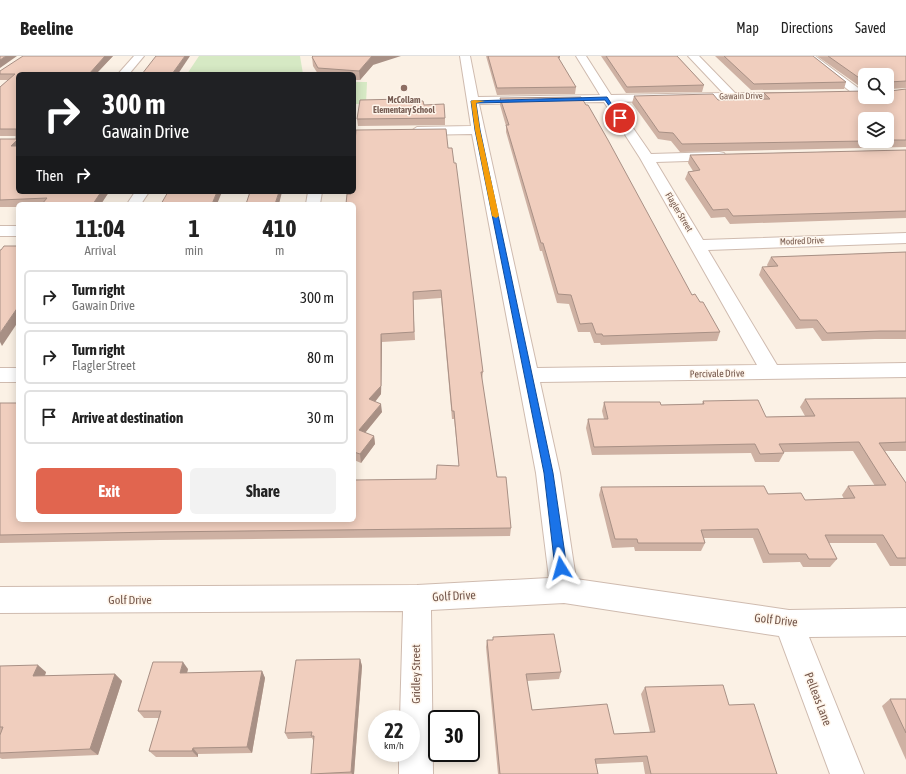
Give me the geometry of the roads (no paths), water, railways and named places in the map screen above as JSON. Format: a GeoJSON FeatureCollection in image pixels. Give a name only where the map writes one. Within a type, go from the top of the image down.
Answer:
{"type":"FeatureCollection","features":[{"type":"Feature","properties":{"kind":"street"},"geometry":{"type":"LineString","coordinates":[[125,72],[139,56]]}},
{"type":"Feature","properties":{"kind":"street"},"geometry":{"type":"LineString","coordinates":[[465,56],[478,130],[548,473],[564,590]]}},
{"type":"Feature","properties":{"kind":"street","name":"Flagler Street"},"geometry":{"type":"LineString","coordinates":[[581,56],[647,158],[771,372]]}},
{"type":"Feature","properties":{"kind":"street"},"geometry":{"type":"LineString","coordinates":[[693,56],[732,96]]}},
{"type":"Feature","properties":{"kind":"street"},"geometry":{"type":"LineString","coordinates":[[809,56],[858,90]]}},
{"type":"Feature","properties":{"kind":"street"},"geometry":{"type":"LineString","coordinates":[[843,94],[858,93]]}},
{"type":"Feature","properties":{"kind":"street","name":"Gawain Drive"},"geometry":{"type":"LineString","coordinates":[[474,101],[803,94]]}},
{"type":"Feature","properties":{"kind":"street"},"geometry":{"type":"LineString","coordinates":[[407,131],[478,130]]}},
{"type":"Feature","properties":{"kind":"street"},"geometry":{"type":"LineString","coordinates":[[647,158],[733,156]]}},
{"type":"Feature","properties":{"kind":"street"},"geometry":{"type":"LineString","coordinates":[[0,231],[16,231]]}},
{"type":"Feature","properties":{"kind":"street","name":"Modred Drive"},"geometry":{"type":"LineString","coordinates":[[698,244],[906,238]]}},
{"type":"Feature","properties":{"kind":"street","name":"Percivale Drive"},"geometry":{"type":"LineString","coordinates":[[529,375],[906,370]]}},
{"type":"Feature","properties":{"kind":"street"},"geometry":{"type":"LineString","coordinates":[[0,375],[16,375]]}},
{"type":"Feature","properties":{"kind":"street","name":"Golf Drive"},"geometry":{"type":"LineString","coordinates":[[0,600],[417,598],[564,590],[789,624],[906,622]]}},
{"type":"Feature","properties":{"kind":"street","name":"Gridley Street"},"geometry":{"type":"LineString","coordinates":[[416,774],[417,598]]}},
{"type":"Feature","properties":{"kind":"street","name":"Pelleas Lane"},"geometry":{"type":"LineString","coordinates":[[789,624],[847,774]]}},
{"type":"Feature","properties":{"kind":"place","name":"McCollam Elementary School"},"geometry":{"type":"Point","coordinates":[404,88]}}]}
